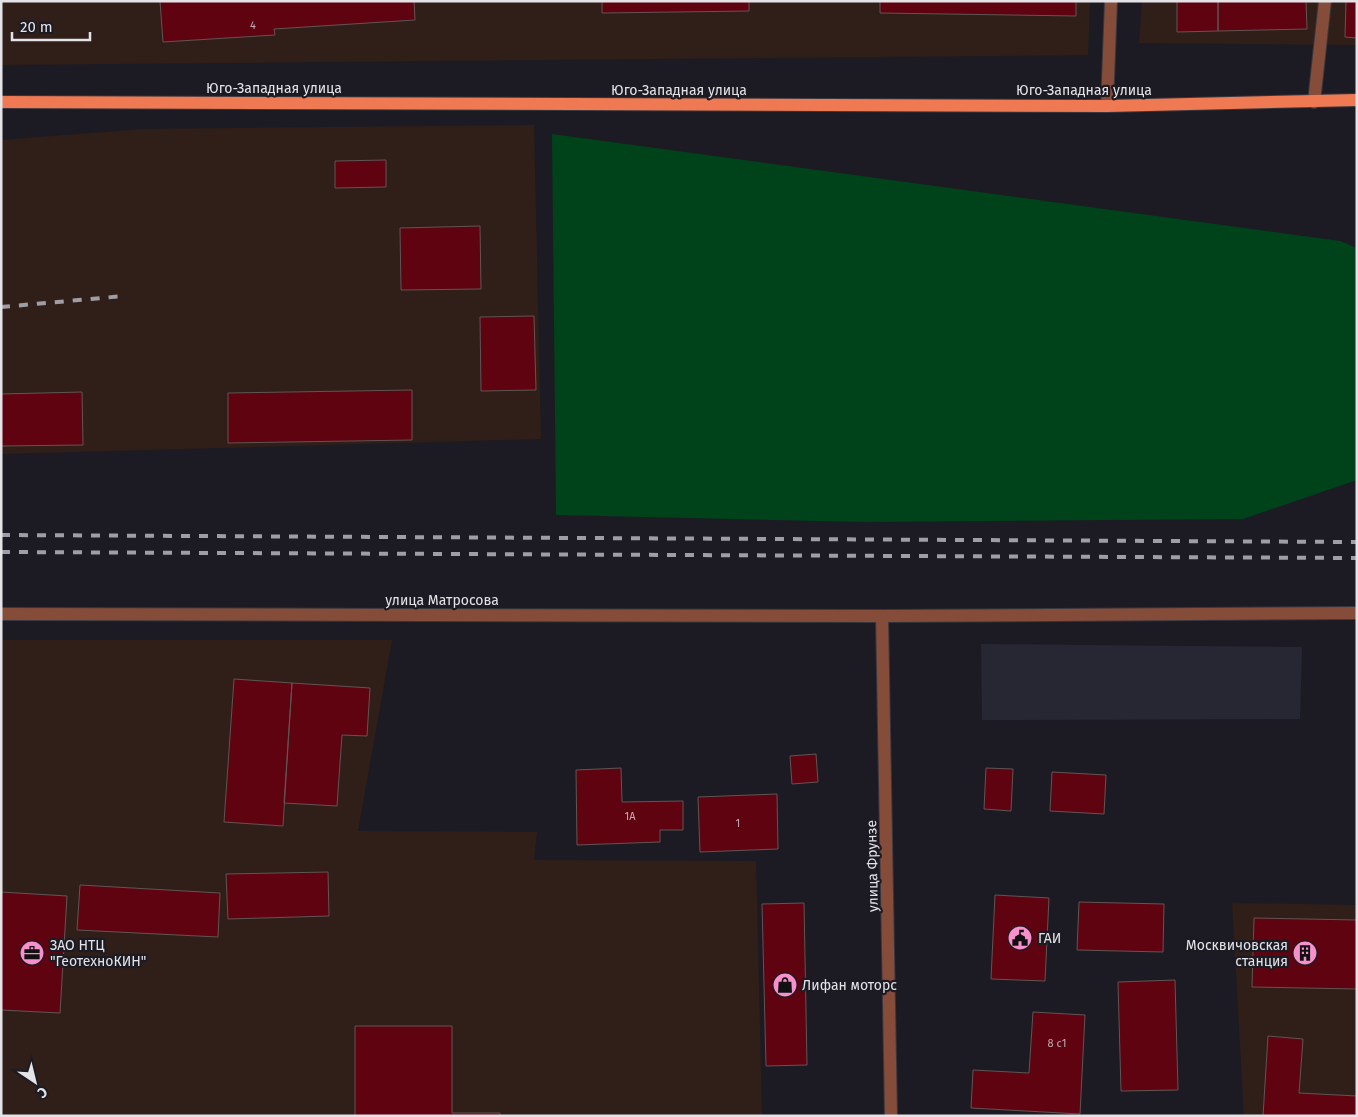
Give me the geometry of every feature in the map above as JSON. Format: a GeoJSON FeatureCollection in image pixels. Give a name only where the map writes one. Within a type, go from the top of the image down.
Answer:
{"type":"FeatureCollection","features":[{"type":"Feature","properties":{"kind":"main road","name":"Юго-Западная улица"},"geometry":{"type":"LineString","coordinates":[[1,102],[1106,106],[1357,100]]}},
{"type":"Feature","properties":{"kind":"street"},"geometry":{"type":"LineString","coordinates":[[1106,106],[1111,1]]}},
{"type":"Feature","properties":{"kind":"street"},"geometry":{"type":"LineString","coordinates":[[1314,102],[1325,1]]}},
{"type":"Feature","properties":{"kind":"street","name":"улица Матросова"},"geometry":{"type":"LineString","coordinates":[[1,614],[882,616],[1357,613]]}},
{"type":"Feature","properties":{"kind":"street","name":"улица Фрунзе"},"geometry":{"type":"LineString","coordinates":[[882,616],[891,1116]]}},
{"type":"Feature","properties":{"kind":"shaded area"},"geometry":{"type":"Polygon","coordinates":[[[1,1],[1090,1],[1088,55],[1,65],[1,1]]]}},
{"type":"Feature","properties":{"kind":"shaded area"},"geometry":{"type":"Polygon","coordinates":[[[1142,1],[1357,1],[1357,45],[1139,43],[1142,1]]]}},
{"type":"Feature","properties":{"kind":"shaded area"},"geometry":{"type":"Polygon","coordinates":[[[534,125],[541,439],[1,454],[1,140],[144,129],[534,125]]]}},
{"type":"Feature","properties":{"kind":"shaded area"},"geometry":{"type":"Polygon","coordinates":[[[1,640],[392,640],[358,831],[537,832],[534,860],[756,861],[762,1116],[1,1116],[1,640]]]}},
{"type":"Feature","properties":{"kind":"shaded area"},"geometry":{"type":"Polygon","coordinates":[[[981,644],[1302,647],[1300,719],[982,720],[981,644]]]}},
{"type":"Feature","properties":{"kind":"shaded area"},"geometry":{"type":"Polygon","coordinates":[[[1232,903],[1357,905],[1357,1116],[1244,1116],[1232,903]]]}},
{"type":"Feature","properties":{"kind":"green space"},"geometry":{"type":"Polygon","coordinates":[[[552,134],[1340,241],[1357,248],[1357,480],[1243,519],[864,522],[556,515],[552,134]]]}},
{"type":"Feature","properties":{"kind":"building"},"geometry":{"type":"Polygon","coordinates":[[[160,1],[414,1],[415,20],[274,29],[275,35],[163,42],[160,1]]]}},
{"type":"Feature","properties":{"kind":"building"},"geometry":{"type":"Polygon","coordinates":[[[602,1],[749,1],[749,11],[602,13],[602,1]]]}},
{"type":"Feature","properties":{"kind":"building"},"geometry":{"type":"Polygon","coordinates":[[[880,1],[1076,1],[1076,16],[880,13],[880,1]]]}},
{"type":"Feature","properties":{"kind":"building"},"geometry":{"type":"Polygon","coordinates":[[[1177,1],[1218,1],[1218,31],[1177,32],[1177,1]]]}},
{"type":"Feature","properties":{"kind":"building"},"geometry":{"type":"Polygon","coordinates":[[[1218,1],[1306,1],[1307,29],[1218,31],[1218,1]]]}},
{"type":"Feature","properties":{"kind":"building"},"geometry":{"type":"Polygon","coordinates":[[[1346,1],[1357,1],[1357,38],[1345,37],[1346,1]]]}},
{"type":"Feature","properties":{"kind":"building"},"geometry":{"type":"Polygon","coordinates":[[[386,160],[386,187],[335,188],[335,161],[386,160]]]}},
{"type":"Feature","properties":{"kind":"building"},"geometry":{"type":"Polygon","coordinates":[[[480,226],[481,289],[401,290],[400,228],[480,226]]]}},
{"type":"Feature","properties":{"kind":"building"},"geometry":{"type":"Polygon","coordinates":[[[534,316],[536,390],[481,391],[480,317],[534,316]]]}},
{"type":"Feature","properties":{"kind":"building"},"geometry":{"type":"Polygon","coordinates":[[[412,390],[412,440],[228,443],[228,393],[412,390]]]}},
{"type":"Feature","properties":{"kind":"building"},"geometry":{"type":"Polygon","coordinates":[[[82,392],[83,445],[1,446],[1,394],[82,392]]]}},
{"type":"Feature","properties":{"kind":"building"},"geometry":{"type":"Polygon","coordinates":[[[234,679],[292,683],[283,826],[224,822],[234,679]]]}},
{"type":"Feature","properties":{"kind":"building"},"geometry":{"type":"Polygon","coordinates":[[[292,683],[370,688],[367,736],[342,735],[337,806],[284,803],[292,683]]]}},
{"type":"Feature","properties":{"kind":"building"},"geometry":{"type":"Polygon","coordinates":[[[816,754],[818,782],[792,784],[790,756],[816,754]]]}},
{"type":"Feature","properties":{"kind":"building"},"geometry":{"type":"Polygon","coordinates":[[[621,768],[622,802],[683,801],[683,830],[660,830],[660,842],[577,845],[576,770],[621,768]]]}},
{"type":"Feature","properties":{"kind":"building"},"geometry":{"type":"Polygon","coordinates":[[[986,768],[1013,769],[1011,811],[984,809],[986,768]]]}},
{"type":"Feature","properties":{"kind":"building"},"geometry":{"type":"Polygon","coordinates":[[[1052,772],[1106,775],[1104,814],[1050,811],[1052,772]]]}},
{"type":"Feature","properties":{"kind":"building"},"geometry":{"type":"Polygon","coordinates":[[[777,794],[778,849],[700,852],[698,797],[777,794]]]}},
{"type":"Feature","properties":{"kind":"building"},"geometry":{"type":"Polygon","coordinates":[[[328,872],[329,916],[228,919],[226,874],[328,872]]]}},
{"type":"Feature","properties":{"kind":"building"},"geometry":{"type":"Polygon","coordinates":[[[80,885],[220,893],[218,937],[77,930],[80,885]]]}},
{"type":"Feature","properties":{"kind":"building","name":"ЗАО НТЦ \"ГеотехноКИН\""},"geometry":{"type":"Polygon","coordinates":[[[1,892],[67,896],[60,1013],[1,1010],[1,892]]]}},
{"type":"Feature","properties":{"kind":"building","name":"ГАИ"},"geometry":{"type":"Polygon","coordinates":[[[995,895],[1049,898],[1045,981],[991,979],[995,895]]]}},
{"type":"Feature","properties":{"kind":"building"},"geometry":{"type":"Polygon","coordinates":[[[1079,902],[1164,904],[1163,952],[1077,950],[1079,902]]]}},
{"type":"Feature","properties":{"kind":"building","name":"Лифан моторс"},"geometry":{"type":"Polygon","coordinates":[[[804,903],[807,1065],[766,1066],[762,904],[804,903]]]}},
{"type":"Feature","properties":{"kind":"building","name":"Москвичовская станция"},"geometry":{"type":"Polygon","coordinates":[[[1254,918],[1357,920],[1357,989],[1252,987],[1254,918]]]}},
{"type":"Feature","properties":{"kind":"building"},"geometry":{"type":"Polygon","coordinates":[[[1175,980],[1178,1090],[1121,1091],[1118,982],[1175,980]]]}},
{"type":"Feature","properties":{"kind":"building"},"geometry":{"type":"Polygon","coordinates":[[[1033,1012],[1085,1015],[1080,1114],[971,1108],[973,1070],[1029,1073],[1033,1012]]]}},
{"type":"Feature","properties":{"kind":"building"},"geometry":{"type":"Polygon","coordinates":[[[355,1026],[452,1026],[452,1113],[500,1113],[500,1116],[355,1116],[355,1026]]]}},
{"type":"Feature","properties":{"kind":"building"},"geometry":{"type":"Polygon","coordinates":[[[1268,1036],[1303,1039],[1299,1093],[1357,1096],[1357,1116],[1263,1116],[1268,1036]]]}},
{"type":"Feature","properties":{"kind":"railway"},"geometry":{"type":"LineString","coordinates":[[1,307],[124,296]]}},
{"type":"Feature","properties":{"kind":"railway"},"geometry":{"type":"LineString","coordinates":[[1,535],[1357,542]]}},
{"type":"Feature","properties":{"kind":"railway"},"geometry":{"type":"LineString","coordinates":[[1,552],[1357,558]]}},
{"type":"Feature","properties":{"kind":"place","name":"ГАИ"},"geometry":{"type":"Point","coordinates":[1020,938]}},
{"type":"Feature","properties":{"kind":"place","name":"ЗАО НТЦ \"ГеотехноКИН\""},"geometry":{"type":"Point","coordinates":[32,953]}},
{"type":"Feature","properties":{"kind":"place","name":"Москвичовская станция"},"geometry":{"type":"Point","coordinates":[1305,953]}},
{"type":"Feature","properties":{"kind":"place","name":"Лифан моторс"},"geometry":{"type":"Point","coordinates":[785,985]}}]}
